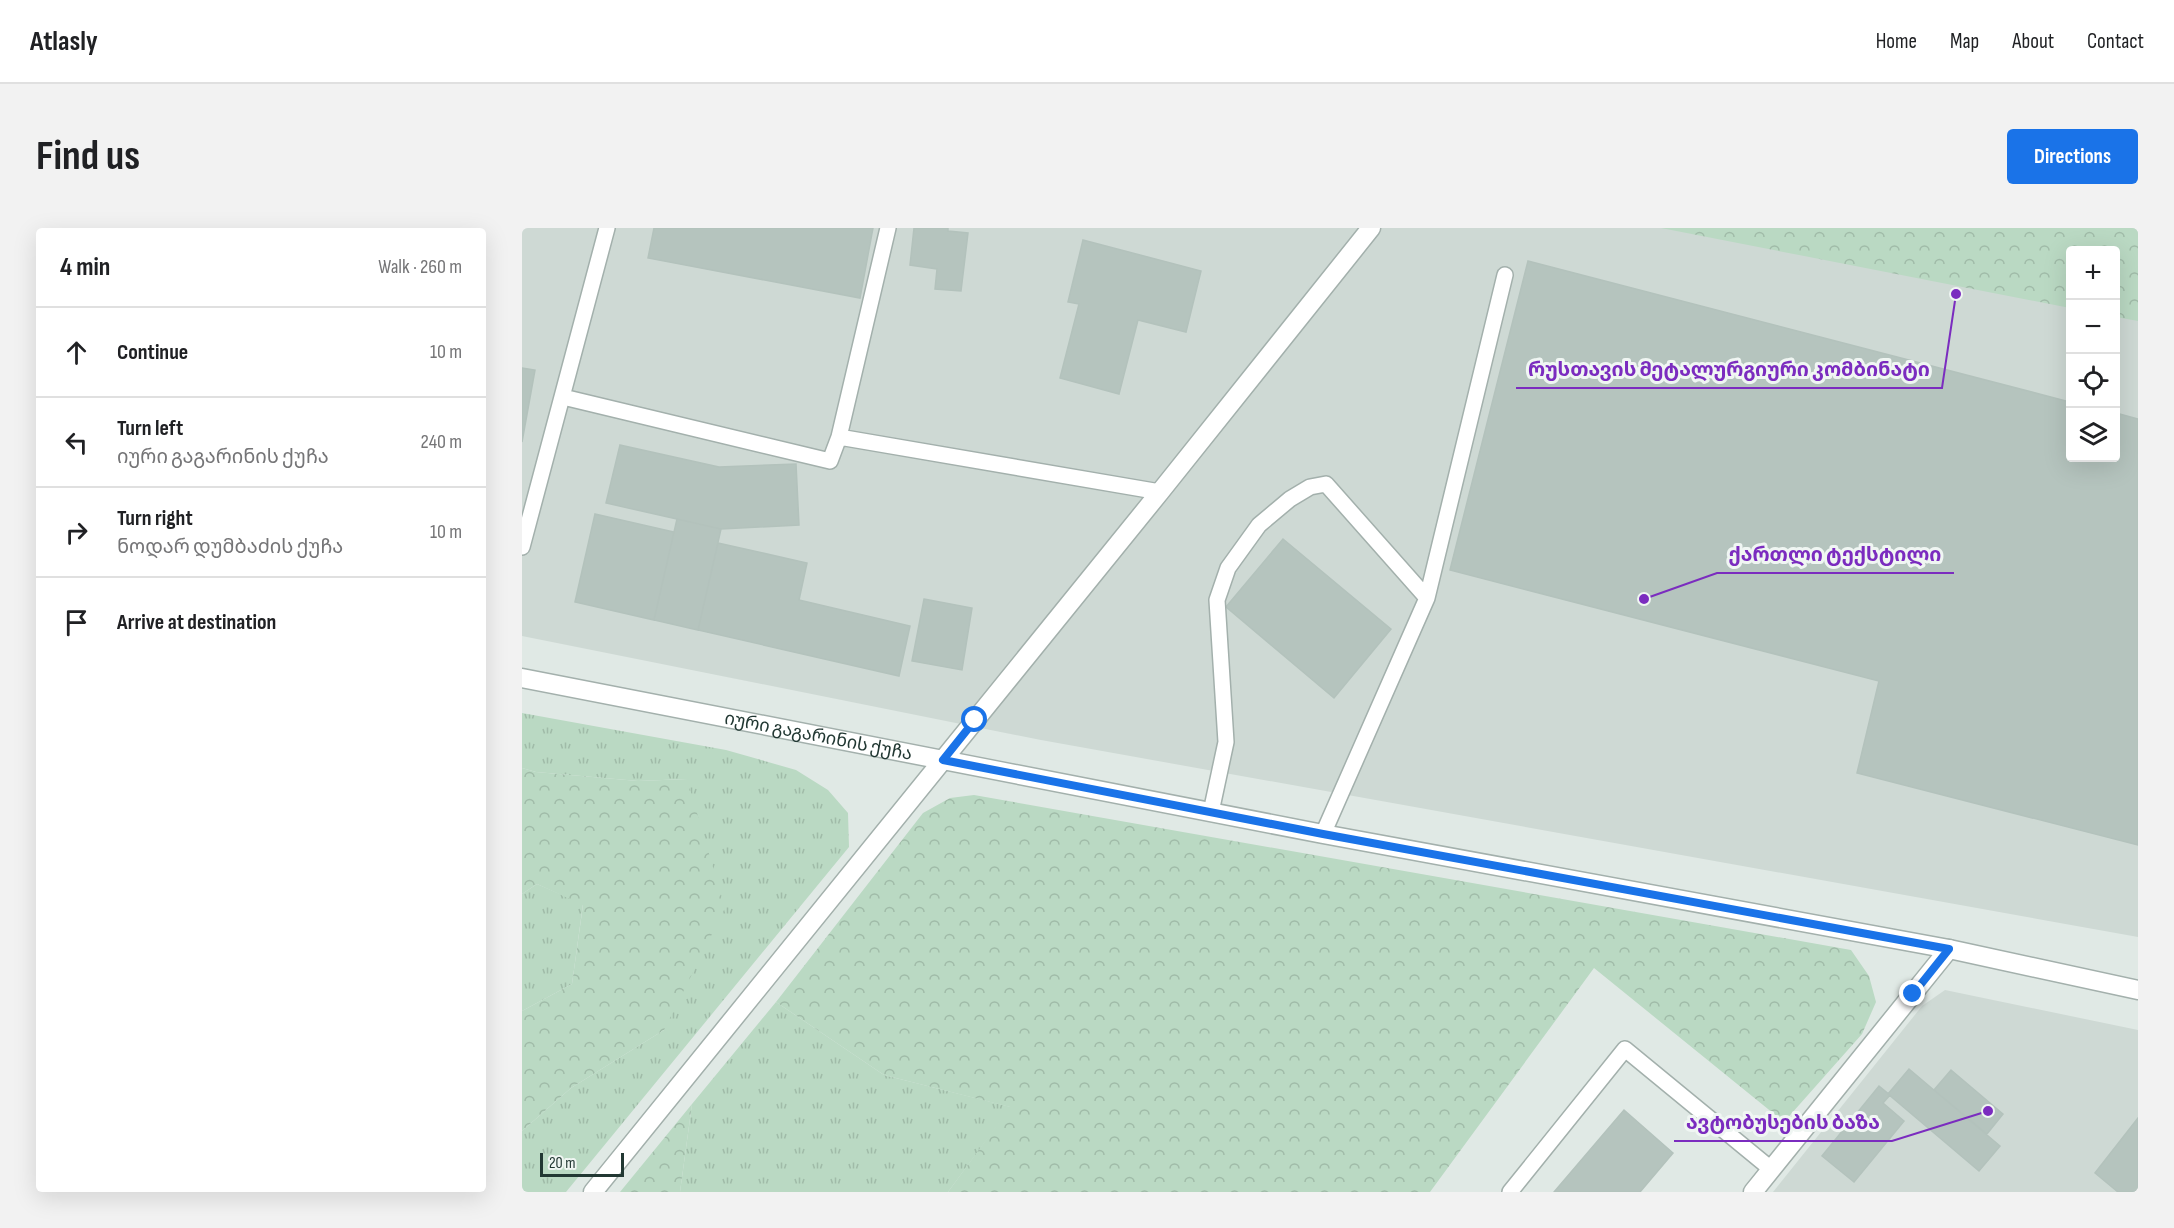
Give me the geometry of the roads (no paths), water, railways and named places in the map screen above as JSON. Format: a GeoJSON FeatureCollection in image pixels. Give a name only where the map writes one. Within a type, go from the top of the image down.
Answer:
{"type":"FeatureCollection","features":[{"type":"Feature","properties":{"kind":"street"},"geometry":{"type":"LineString","coordinates":[[593,1192],[1371,228]]}},
{"type":"Feature","properties":{"kind":"street","name":"იური გაგარინის ქუჩა"},"geometry":{"type":"LineString","coordinates":[[522,678],[1323,834],[1949,949],[2138,990]]}},
{"type":"Feature","properties":{"kind":"street"},"geometry":{"type":"LineString","coordinates":[[1753,1192],[1949,949]]}},
{"type":"Feature","properties":{"kind":"lane"},"geometry":{"type":"LineString","coordinates":[[522,547],[607,228]]}},
{"type":"Feature","properties":{"kind":"lane"},"geometry":{"type":"LineString","coordinates":[[563,397],[830,461],[839,437],[888,228]]}},
{"type":"Feature","properties":{"kind":"lane"},"geometry":{"type":"LineString","coordinates":[[1323,834],[1427,598],[1505,275]]}},
{"type":"Feature","properties":{"kind":"lane"},"geometry":{"type":"LineString","coordinates":[[839,437],[1160,492]]}},
{"type":"Feature","properties":{"kind":"lane"},"geometry":{"type":"LineString","coordinates":[[1211,812],[1226,742],[1216,600],[1228,568],[1259,525],[1300,493],[1310,487],[1326,484],[1427,598]]}},
{"type":"Feature","properties":{"kind":"lane"},"geometry":{"type":"LineString","coordinates":[[1510,1192],[1625,1049],[1771,1169]]}},
{"type":"Feature","properties":{"kind":"place","name":"რუსთავის მეტალურგიური კომბინატი"},"geometry":{"type":"Point","coordinates":[1956,294]}},
{"type":"Feature","properties":{"kind":"place","name":"ქართლი ტექსტილი"},"geometry":{"type":"Point","coordinates":[1644,599]}},
{"type":"Feature","properties":{"kind":"place","name":"ავტობუსების ბაზა"},"geometry":{"type":"Point","coordinates":[1988,1111]}}]}
